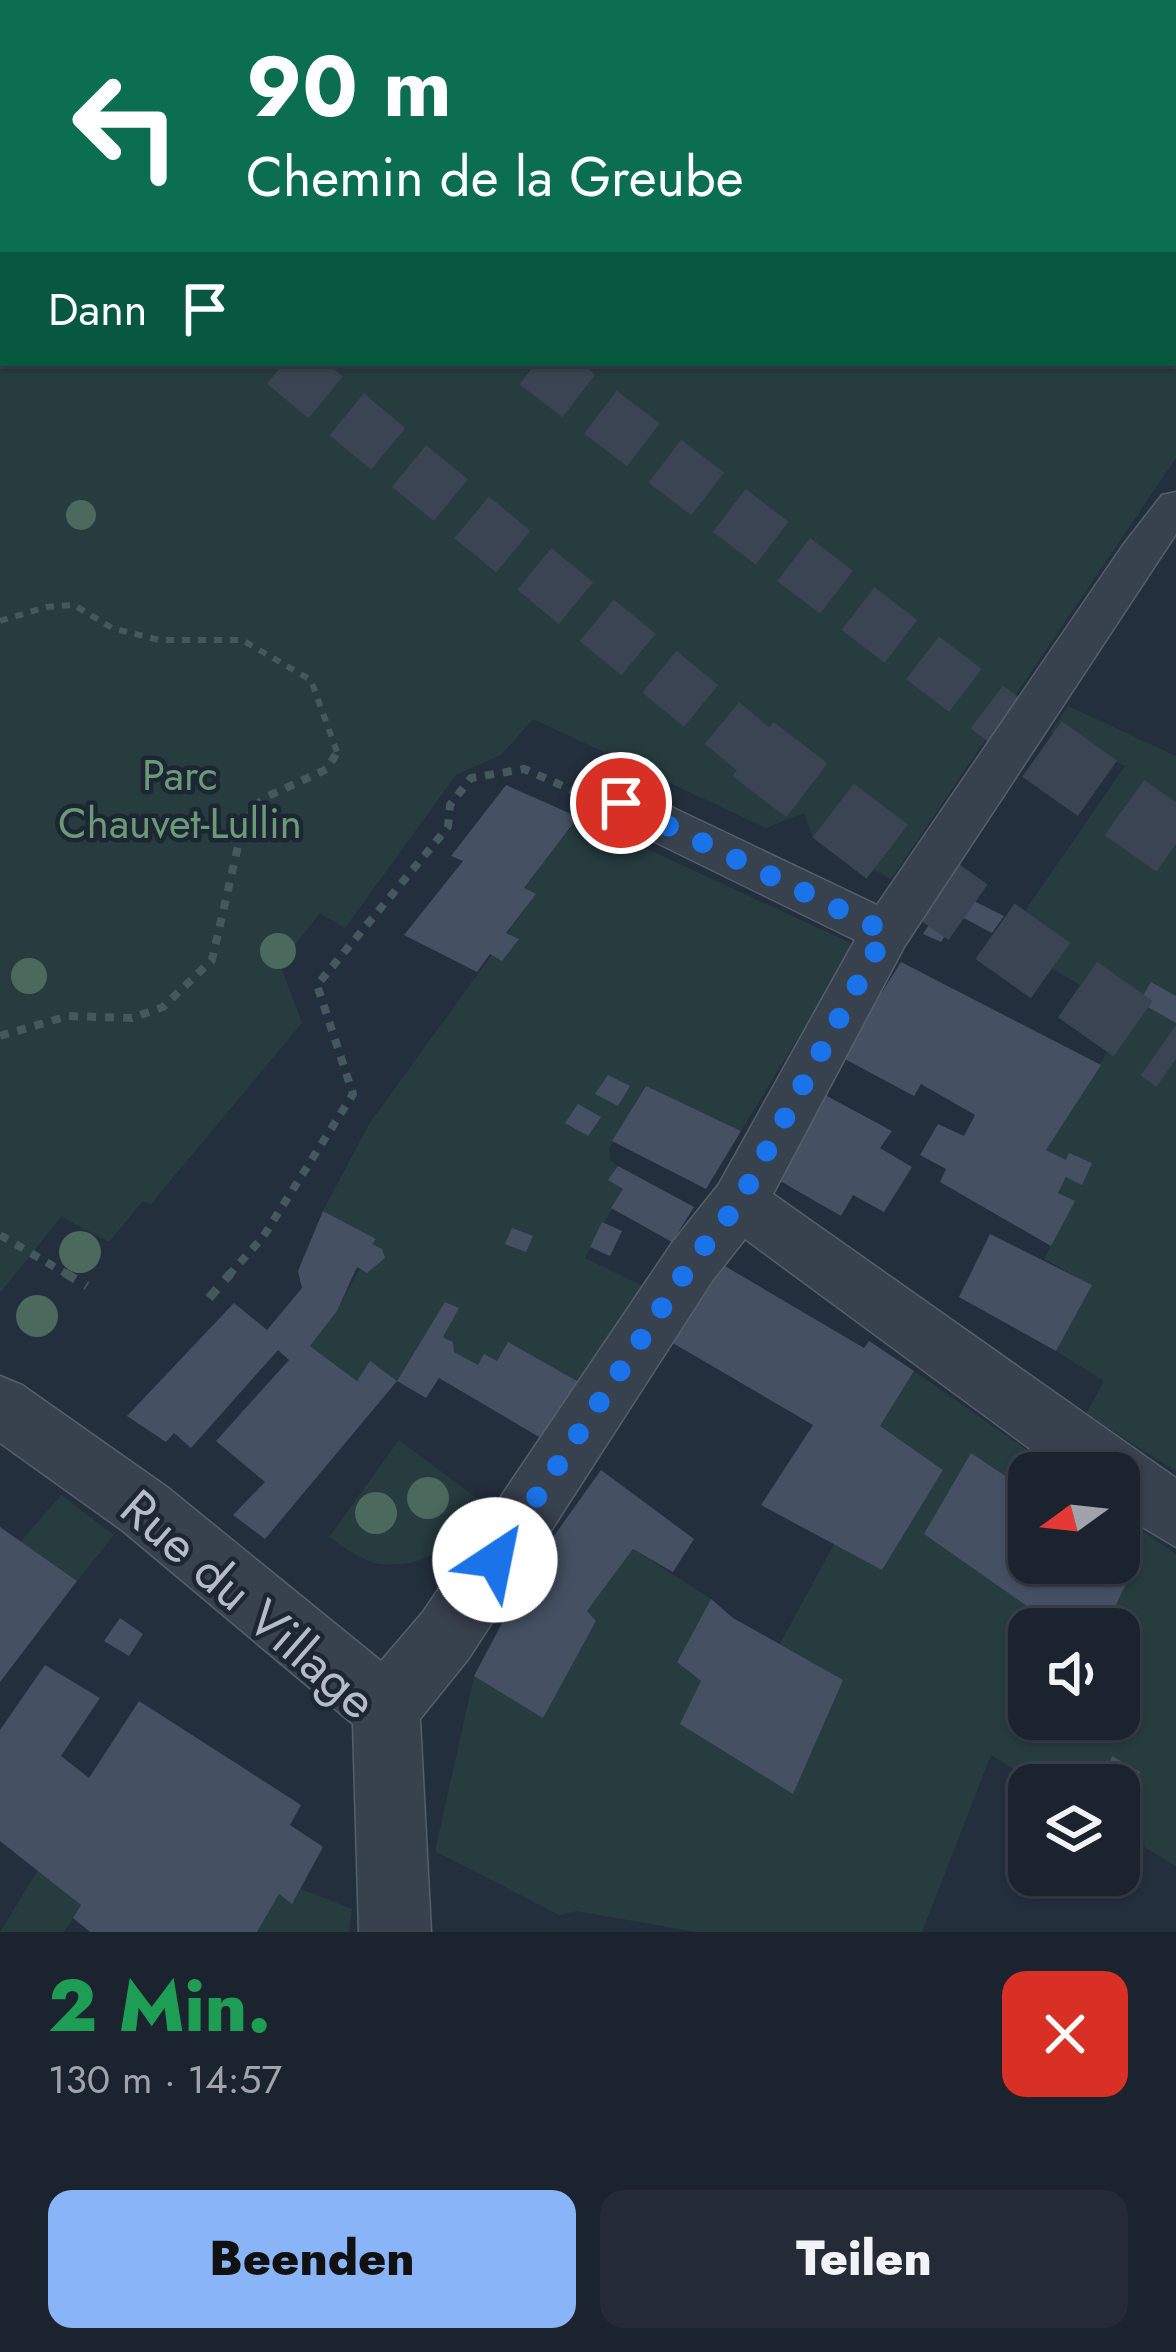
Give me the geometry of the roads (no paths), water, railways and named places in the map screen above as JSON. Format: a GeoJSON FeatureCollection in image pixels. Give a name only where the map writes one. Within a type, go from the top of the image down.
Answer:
{"type":"FeatureCollection","features":[{"type":"Feature","properties":{"kind":"street"},"geometry":{"type":"LineString","coordinates":[[386,1708],[446,1635],[692,1262],[739,1202],[886,932],[1176,505]]}},
{"type":"Feature","properties":{"kind":"street"},"geometry":{"type":"LineString","coordinates":[[621,803],[886,932]]}},
{"type":"Feature","properties":{"kind":"street"},"geometry":{"type":"LineString","coordinates":[[739,1202],[1086,1452]]}},
{"type":"Feature","properties":{"kind":"street","name":"Rue du Village"},"geometry":{"type":"LineString","coordinates":[[0,1406],[145,1510],[386,1708],[395,1932]]}},
{"type":"Feature","properties":{"kind":"street"},"geometry":{"type":"LineString","coordinates":[[1140,1490],[1176,1515]]}},
{"type":"Feature","properties":{"kind":"tunnel"},"geometry":{"type":"LineString","coordinates":[[288,366],[757,752]]}},
{"type":"Feature","properties":{"kind":"tunnel"},"geometry":{"type":"LineString","coordinates":[[540,366],[1043,750]]}},
{"type":"Feature","properties":{"kind":"tunnel"},"geometry":{"type":"LineString","coordinates":[[753,749],[945,896],[1176,1059]]}},
{"type":"Feature","properties":{"kind":"tunnel"},"geometry":{"type":"LineString","coordinates":[[1043,750],[1176,844]]}},
{"type":"Feature","properties":{"kind":"park label","name":"Parc Chauvet-Lullin"},"geometry":{"type":"Point","coordinates":[180,799]}}]}
